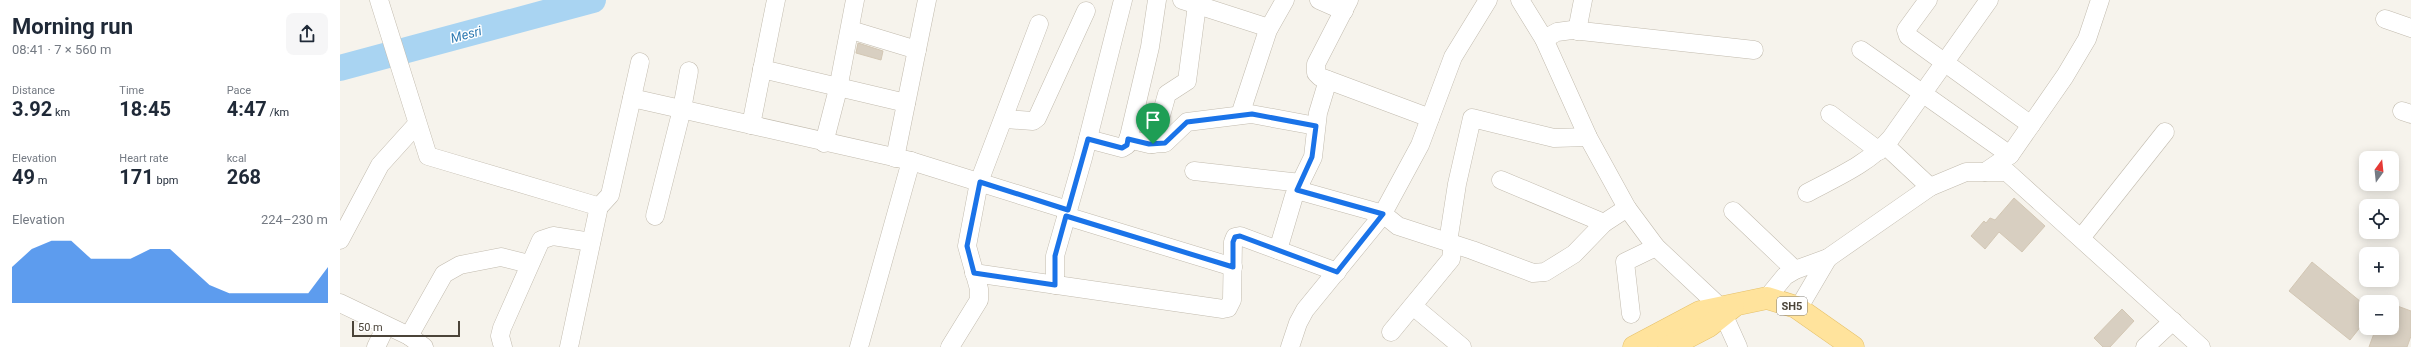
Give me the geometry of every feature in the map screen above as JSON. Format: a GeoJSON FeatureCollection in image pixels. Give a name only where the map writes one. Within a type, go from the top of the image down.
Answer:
{"type":"FeatureCollection","features":[{"type":"Feature","properties":{"kind":"main road","name":"SH5"},"geometry":{"type":"LineString","coordinates":[[1634,347],[1700,312],[1727,308],[1767,298],[1781,301],[1798,309],[1853,347]]}},
{"type":"Feature","properties":{"kind":"main road","name":"SH5"},"geometry":{"type":"LineString","coordinates":[[1669,347],[1708,326],[1727,308]]}},
{"type":"Feature","properties":{"kind":"street"},"geometry":{"type":"LineString","coordinates":[[379,0],[425,153],[431,158],[594,204],[598,208]]}},
{"type":"Feature","properties":{"kind":"street"},"geometry":{"type":"LineString","coordinates":[[751,125],[776,0]]}},
{"type":"Feature","properties":{"kind":"street"},"geometry":{"type":"LineString","coordinates":[[824,142],[851,30],[855,0]]}},
{"type":"Feature","properties":{"kind":"street"},"geometry":{"type":"LineString","coordinates":[[864,345],[903,160],[906,103],[927,0]]}},
{"type":"Feature","properties":{"kind":"street"},"geometry":{"type":"LineString","coordinates":[[1055,285],[1055,256],[1088,139],[1123,0]]}},
{"type":"Feature","properties":{"kind":"street"},"geometry":{"type":"LineString","coordinates":[[1088,139],[1122,148],[1127,145],[1150,47],[1157,0]]}},
{"type":"Feature","properties":{"kind":"street"},"geometry":{"type":"LineString","coordinates":[[1240,115],[1269,28],[1285,0]]}},
{"type":"Feature","properties":{"kind":"street"},"geometry":{"type":"LineString","coordinates":[[1319,0],[1346,5],[1315,68],[1320,77],[1430,118]]}},
{"type":"Feature","properties":{"kind":"street"},"geometry":{"type":"LineString","coordinates":[[1290,347],[1298,323],[1305,310],[1380,218],[1420,145],[1453,57],[1488,0]]}},
{"type":"Feature","properties":{"kind":"street"},"geometry":{"type":"LineString","coordinates":[[1520,0],[1544,39],[1588,138],[1627,208],[1656,247],[1727,308],[1738,347]]}},
{"type":"Feature","properties":{"kind":"street"},"geometry":{"type":"LineString","coordinates":[[1577,31],[1583,0]]}},
{"type":"Feature","properties":{"kind":"street"},"geometry":{"type":"LineString","coordinates":[[1928,0],[1908,25],[1906,33],[2031,125]]}},
{"type":"Feature","properties":{"kind":"street"},"geometry":{"type":"LineString","coordinates":[[1807,193],[1867,160],[1882,148],[1989,0]]}},
{"type":"Feature","properties":{"kind":"street"},"geometry":{"type":"LineString","coordinates":[[1985,172],[2010,155],[2066,76],[2087,39],[2100,0]]}},
{"type":"Feature","properties":{"kind":"street"},"geometry":{"type":"LineString","coordinates":[[1153,144],[1167,94],[1187,81],[1189,2],[1228,7],[1269,28]]}},
{"type":"Feature","properties":{"kind":"street"},"geometry":{"type":"LineString","coordinates":[[1005,119],[1033,120],[1037,118],[1086,11]]}},
{"type":"Feature","properties":{"kind":"street"},"geometry":{"type":"LineString","coordinates":[[2385,19],[2411,28]]}},
{"type":"Feature","properties":{"kind":"street"},"geometry":{"type":"LineString","coordinates":[[950,347],[979,300],[967,246],[983,174],[1005,119],[1039,24]]}},
{"type":"Feature","properties":{"kind":"street"},"geometry":{"type":"LineString","coordinates":[[851,30],[917,50]]}},
{"type":"Feature","properties":{"kind":"street"},"geometry":{"type":"LineString","coordinates":[[1544,39],[1557,32],[1577,31],[1754,50]]}},
{"type":"Feature","properties":{"kind":"street"},"geometry":{"type":"LineString","coordinates":[[1861,50],[1921,94],[2010,155]]}},
{"type":"Feature","properties":{"kind":"street"},"geometry":{"type":"LineString","coordinates":[[569,347],[598,208],[610,195],[640,62]]}},
{"type":"Feature","properties":{"kind":"street"},"geometry":{"type":"LineString","coordinates":[[762,69],[838,89],[906,103]]}},
{"type":"Feature","properties":{"kind":"street"},"geometry":{"type":"LineString","coordinates":[[655,216],[682,109],[689,71]]}},
{"type":"Feature","properties":{"kind":"street"},"geometry":{"type":"LineString","coordinates":[[1278,250],[1299,187],[1312,157],[1316,126],[1328,80]]}},
{"type":"Feature","properties":{"kind":"street"},"geometry":{"type":"LineString","coordinates":[[632,98],[903,160],[983,174],[1067,213],[1233,267]]}},
{"type":"Feature","properties":{"kind":"street"},"geometry":{"type":"LineString","coordinates":[[1128,139],[1153,144],[1165,143],[1187,122],[1252,114],[1316,126]]}},
{"type":"Feature","properties":{"kind":"street"},"geometry":{"type":"LineString","coordinates":[[1830,114],[1882,148],[1930,187]]}},
{"type":"Feature","properties":{"kind":"street"},"geometry":{"type":"LineString","coordinates":[[1391,332],[1450,259],[1450,243],[1457,184],[1472,118],[1554,138],[1588,138]]}},
{"type":"Feature","properties":{"kind":"street"},"geometry":{"type":"LineString","coordinates":[[340,240],[378,168],[416,119]]}},
{"type":"Feature","properties":{"kind":"street"},"geometry":{"type":"LineString","coordinates":[[2080,238],[2165,132]]}},
{"type":"Feature","properties":{"kind":"street"},"geometry":{"type":"LineString","coordinates":[[1194,171],[1299,187],[1398,226],[1533,273],[1545,272],[1574,254],[1604,223],[1627,208]]}},
{"type":"Feature","properties":{"kind":"street"},"geometry":{"type":"LineString","coordinates":[[1767,298],[1785,276],[1795,270],[1828,258],[1930,187],[1966,172],[2007,172],[2201,347]]}},
{"type":"Feature","properties":{"kind":"street"},"geometry":{"type":"LineString","coordinates":[[1501,180],[1604,223]]}},
{"type":"Feature","properties":{"kind":"street"},"geometry":{"type":"LineString","coordinates":[[1733,211],[1795,270]]}},
{"type":"Feature","properties":{"kind":"street"},"geometry":{"type":"LineString","coordinates":[[503,347],[500,336],[502,328],[538,244],[547,236],[591,242]]}},
{"type":"Feature","properties":{"kind":"street"},"geometry":{"type":"LineString","coordinates":[[974,273],[1223,309],[1228,308],[1232,300],[1233,242],[1235,237],[1240,236],[1337,272]]}},
{"type":"Feature","properties":{"kind":"street"},"geometry":{"type":"LineString","coordinates":[[1631,314],[1625,262],[1656,247]]}},
{"type":"Feature","properties":{"kind":"street"},"geometry":{"type":"LineString","coordinates":[[409,336],[444,274],[451,268],[501,257],[529,264]]}},
{"type":"Feature","properties":{"kind":"street"},"geometry":{"type":"LineString","coordinates":[[1798,309],[1828,258]]}},
{"type":"Feature","properties":{"kind":"street"},"geometry":{"type":"LineString","coordinates":[[340,303],[409,336],[424,347]]}},
{"type":"Feature","properties":{"kind":"street"},"geometry":{"type":"LineString","coordinates":[[1413,306],[1462,347]]}},
{"type":"Feature","properties":{"kind":"street"},"geometry":{"type":"LineString","coordinates":[[2145,347],[2173,321]]}},
{"type":"Feature","properties":{"kind":"street"},"geometry":{"type":"LineString","coordinates":[[376,347],[386,326]]}},
{"type":"Feature","properties":{"kind":"building"},"geometry":{"type":"Polygon","coordinates":[[[858,43],[883,51],[881,60],[856,53],[858,43]]]}},
{"type":"Feature","properties":{"kind":"building"},"geometry":{"type":"Polygon","coordinates":[[[2014,198],[2045,226],[2022,252],[1999,232],[1985,249],[1971,236],[1984,221],[1986,223],[1990,218],[1995,220],[2014,198]]]}},
{"type":"Feature","properties":{"kind":"building"},"geometry":{"type":"Polygon","coordinates":[[[2312,262],[2359,300],[2359,329],[2350,340],[2289,291],[2312,262]]]}},
{"type":"Feature","properties":{"kind":"building"},"geometry":{"type":"Polygon","coordinates":[[[2399,307],[2411,311],[2411,336],[2407,347],[2369,347],[2373,335],[2399,335],[2399,307]]]}},
{"type":"Feature","properties":{"kind":"building"},"geometry":{"type":"Polygon","coordinates":[[[2122,309],[2134,321],[2110,347],[2103,347],[2094,338],[2122,309]]]}},
{"type":"Feature","properties":{"kind":"waterway","name":"Mesri"},"geometry":{"type":"LineString","coordinates":[[340,68],[593,0]]}},
{"type":"Feature","properties":{"kind":"route"},"geometry":{"type":"LineString","coordinates":[[1252,114],[1316,126],[1312,157],[1297,190],[1383,214],[1337,272],[1240,236],[1235,237],[1233,242],[1233,267],[1066,216],[1054,262],[1055,285],[974,273],[967,252],[967,239],[980,182],[1068,210],[1088,139],[1122,148],[1127,145],[1128,139],[1153,144],[1165,143],[1172,139],[1182,125],[1187,122],[1219,117],[1252,114]]}}]}
